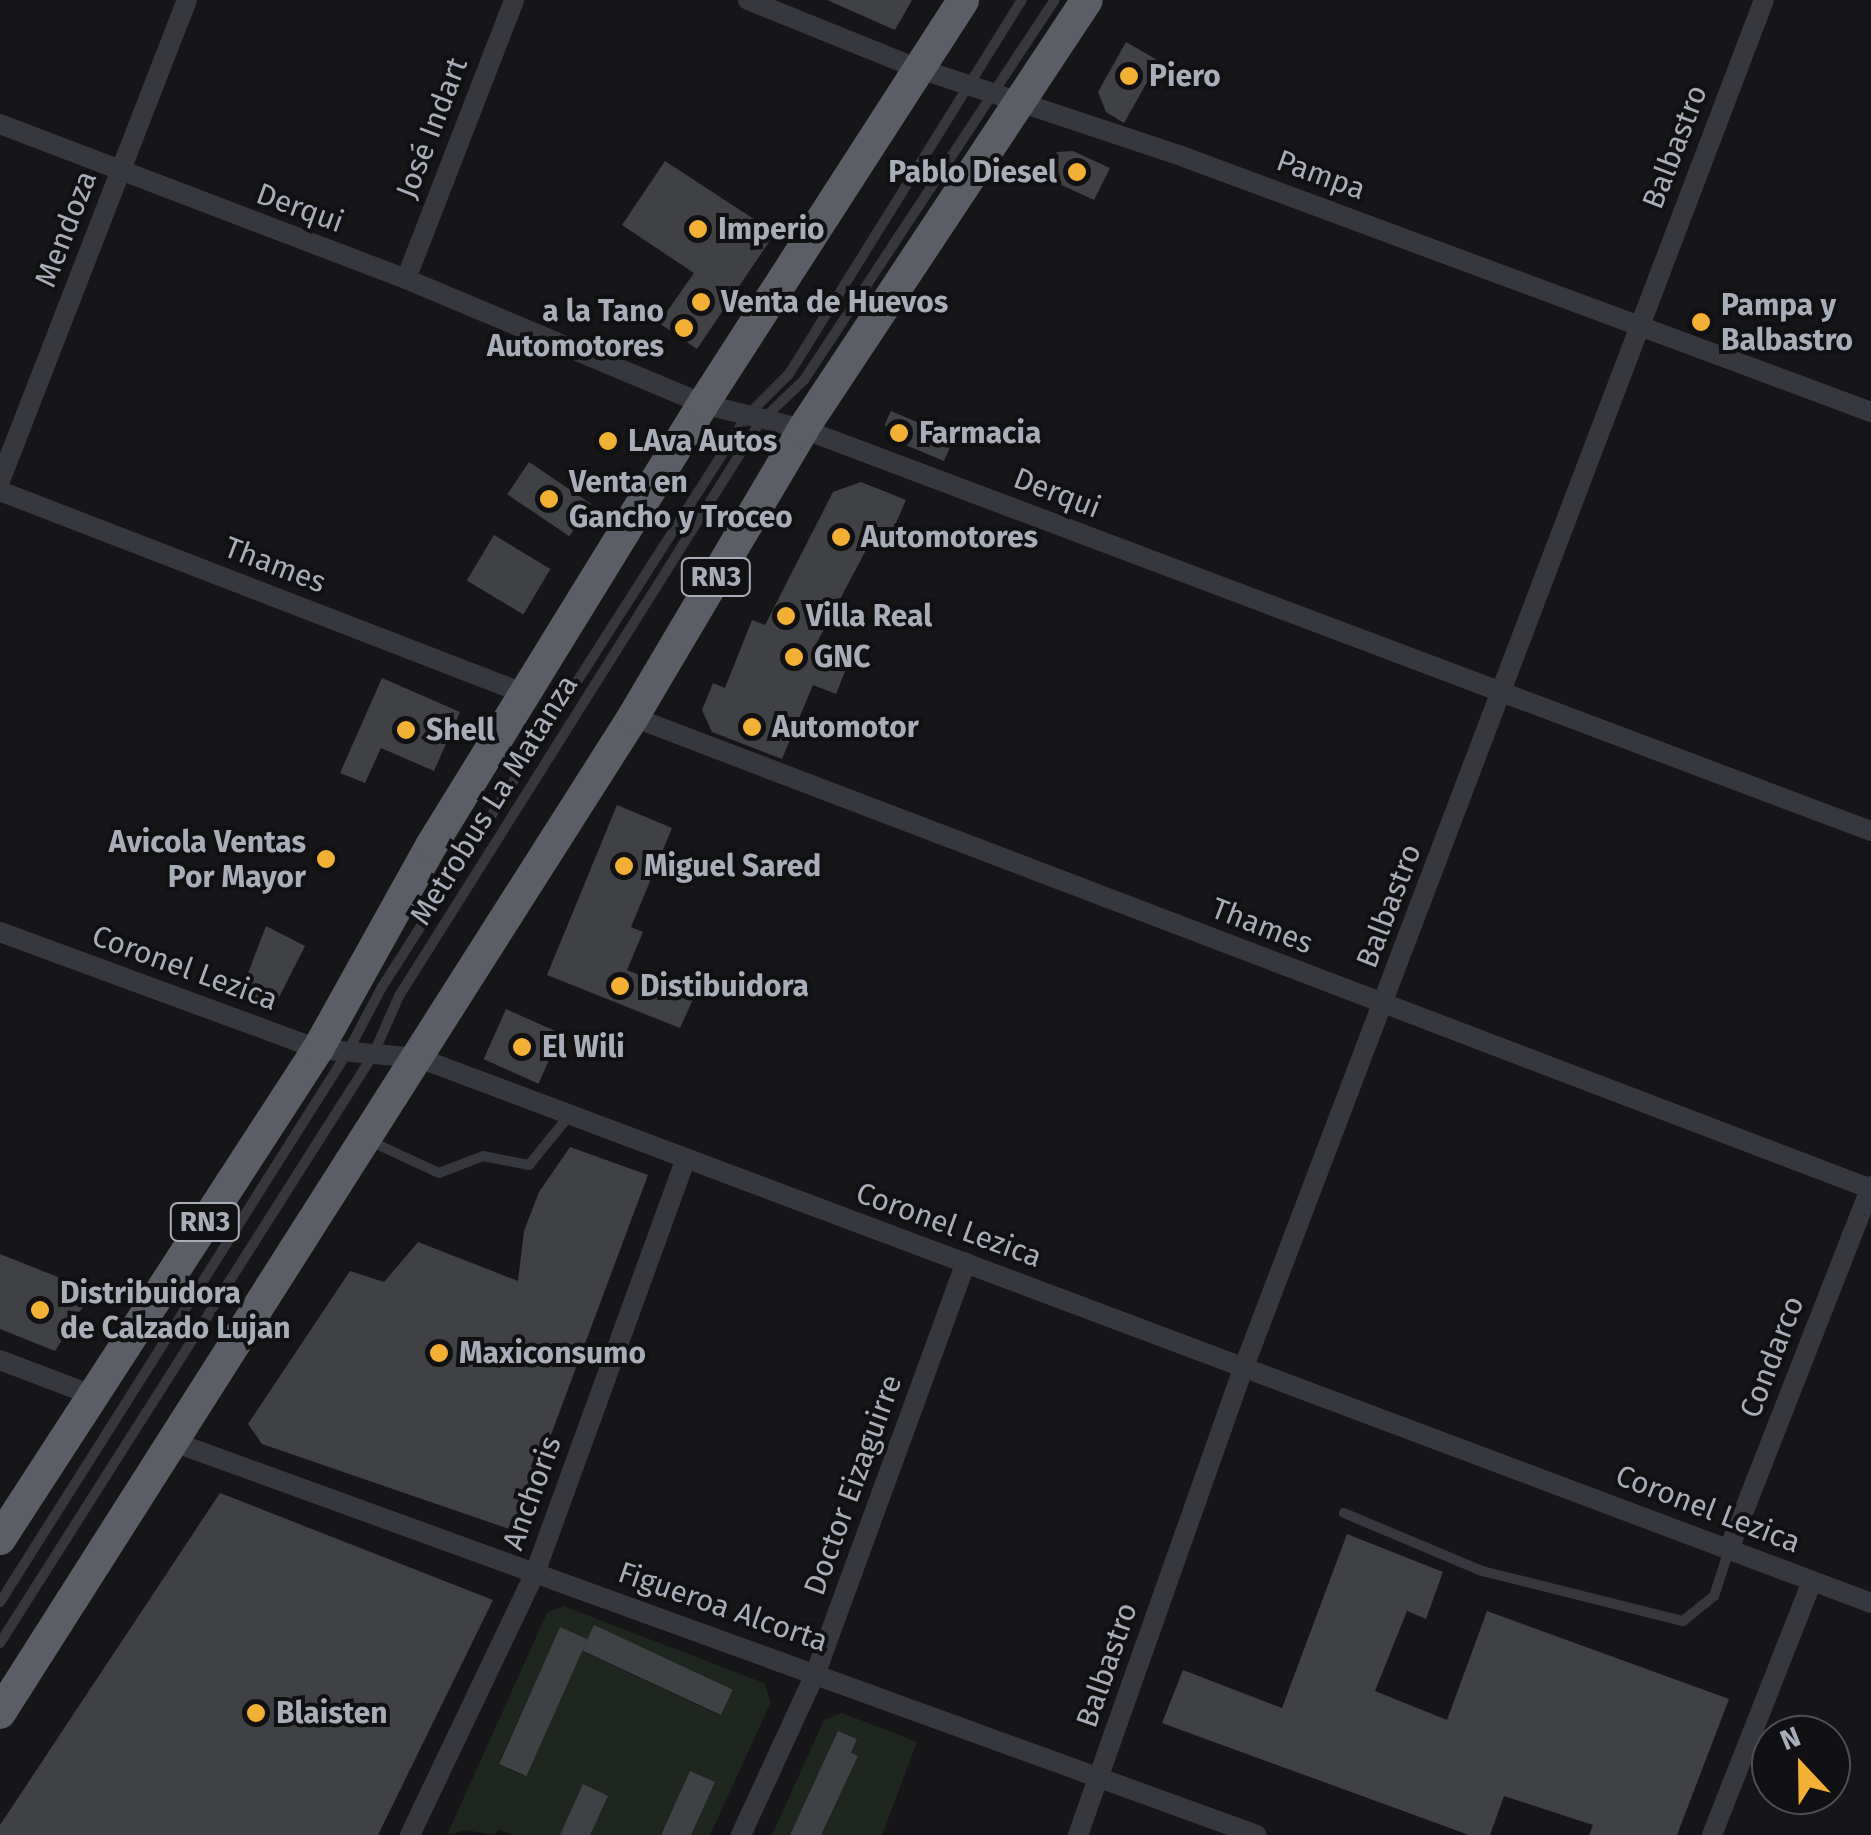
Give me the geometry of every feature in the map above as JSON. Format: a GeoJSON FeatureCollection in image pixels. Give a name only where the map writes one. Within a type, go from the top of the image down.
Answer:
{"type":"FeatureCollection","features":[{"type":"Feature","properties":{"kind":"highway","name":"RN3"},"geometry":{"type":"LineString","coordinates":[[0,1539],[92,1395],[333,1051],[430,846],[528,695],[702,404],[914,67],[963,0]]}},
{"type":"Feature","properties":{"kind":"highway","name":"RN3"},"geometry":{"type":"LineString","coordinates":[[0,1713],[168,1440],[419,1058],[632,717],[1005,97],[1087,0]]}},
{"type":"Feature","properties":{"kind":"street","name":"Mendoza"},"geometry":{"type":"LineString","coordinates":[[0,480],[187,0]]}},
{"type":"Feature","properties":{"kind":"street","name":"José Indart"},"geometry":{"type":"LineString","coordinates":[[406,279],[514,0]]}},
{"type":"Feature","properties":{"kind":"street","name":"Pampa"},"geometry":{"type":"LineString","coordinates":[[748,0],[914,67],[1640,323],[1871,412]]}},
{"type":"Feature","properties":{"kind":"street","name":"Balbastro"},"geometry":{"type":"LineString","coordinates":[[1078,1835],[1245,1364],[1764,0]]}},
{"type":"Feature","properties":{"kind":"street","name":"Derqui"},"geometry":{"type":"LineString","coordinates":[[0,124],[120,174],[406,279],[702,404],[753,420],[803,429],[1871,831]]}},
{"type":"Feature","properties":{"kind":"street","name":"Thames"},"geometry":{"type":"LineString","coordinates":[[0,490],[528,695]]}},
{"type":"Feature","properties":{"kind":"street","name":"Thames"},"geometry":{"type":"LineString","coordinates":[[632,717],[1871,1188]]}},
{"type":"Feature","properties":{"kind":"street","name":"Coronel Lezica"},"geometry":{"type":"LineString","coordinates":[[0,932],[333,1051],[419,1058],[685,1161],[1245,1364],[1871,1603]]}},
{"type":"Feature","properties":{"kind":"street","name":"Anchoris"},"geometry":{"type":"LineString","coordinates":[[410,1835],[535,1573],[685,1161]]}},
{"type":"Feature","properties":{"kind":"street","name":"Condarco"},"geometry":{"type":"LineString","coordinates":[[1729,1549],[1871,1188]]}},
{"type":"Feature","properties":{"kind":"street","name":"Doctor Eizaguirre"},"geometry":{"type":"LineString","coordinates":[[741,1835],[816,1672],[966,1262]]}},
{"type":"Feature","properties":{"kind":"street"},"geometry":{"type":"LineString","coordinates":[[0,1360],[92,1395]]}},
{"type":"Feature","properties":{"kind":"street","name":"Figueroa Alcorta"},"geometry":{"type":"LineString","coordinates":[[168,1440],[1257,1835]]}},
{"type":"Feature","properties":{"kind":"street"},"geometry":{"type":"LineString","coordinates":[[1712,1835],[1812,1580]]}},
{"type":"Feature","properties":{"kind":"lane","name":"Metrobus La Matanza"},"geometry":{"type":"LineString","coordinates":[[0,1602],[333,1051],[382,987],[753,420],[789,374],[964,84],[1022,0]]}},
{"type":"Feature","properties":{"kind":"lane","name":"Metrobus La Matanza"},"geometry":{"type":"LineString","coordinates":[[0,1643],[373,1055],[400,996],[753,420],[804,380],[1005,97],[1055,0]]}},
{"type":"Feature","properties":{"kind":"lane"},"geometry":{"type":"LineString","coordinates":[[365,1138],[439,1173],[483,1156],[528,1165],[569,1116]]}},
{"type":"Feature","properties":{"kind":"lane"},"geometry":{"type":"LineString","coordinates":[[1344,1513],[1482,1571],[1683,1622],[1714,1596],[1729,1549]]}},
{"type":"Feature","properties":{"kind":"shaded area"},"geometry":{"type":"Polygon","coordinates":[[[563,1606],[764,1683],[771,1702],[710,1835],[691,1835],[691,1771],[661,1835],[512,1835],[498,1829],[495,1835],[466,1830],[447,1835],[547,1613],[563,1606]],[[594,1626],[582,1651],[719,1715],[731,1691],[594,1626]],[[560,1628],[498,1764],[524,1776],[586,1639],[560,1628]]]}},
{"type":"Feature","properties":{"kind":"shaded area"},"geometry":{"type":"Polygon","coordinates":[[[842,1713],[917,1742],[882,1835],[821,1835],[857,1739],[839,1731],[790,1835],[772,1835],[824,1720],[842,1713]]]}},
{"type":"Feature","properties":{"kind":"building"},"geometry":{"type":"Polygon","coordinates":[[[827,0],[912,0],[895,30],[827,0]]]}},
{"type":"Feature","properties":{"kind":"building","name":"Piero"},"geometry":{"type":"Polygon","coordinates":[[[1126,42],[1159,61],[1124,123],[1106,112],[1098,92],[1126,42]]]}},
{"type":"Feature","properties":{"kind":"building","name":"Pablo Diesel"},"geometry":{"type":"Polygon","coordinates":[[[1073,151],[1110,168],[1094,200],[1044,177],[1057,152],[1073,151]]]}},
{"type":"Feature","properties":{"kind":"building","name":"Imperio"},"geometry":{"type":"Polygon","coordinates":[[[665,161],[775,233],[697,349],[659,323],[694,273],[622,225],[665,161]]]}},
{"type":"Feature","properties":{"kind":"building"},"geometry":{"type":"Polygon","coordinates":[[[891,411],[954,438],[944,461],[889,438],[885,424],[891,411]]]}},
{"type":"Feature","properties":{"kind":"building","name":"Venta en Gancho y Troceo"},"geometry":{"type":"Polygon","coordinates":[[[529,462],[591,504],[569,536],[507,494],[529,462]]]}},
{"type":"Feature","properties":{"kind":"building"},"geometry":{"type":"Polygon","coordinates":[[[861,482],[906,500],[889,539],[873,537],[815,646],[850,659],[836,694],[813,685],[782,759],[712,732],[702,710],[713,683],[725,688],[752,620],[765,625],[833,492],[861,482]]]}},
{"type":"Feature","properties":{"kind":"building"},"geometry":{"type":"Polygon","coordinates":[[[494,535],[551,569],[523,614],[467,580],[494,535]]]}},
{"type":"Feature","properties":{"kind":"building","name":"Shell"},"geometry":{"type":"Polygon","coordinates":[[[382,678],[460,712],[434,771],[381,748],[365,783],[340,773],[382,678]]]}},
{"type":"Feature","properties":{"kind":"building"},"geometry":{"type":"Polygon","coordinates":[[[617,805],[672,828],[631,927],[643,932],[627,970],[694,997],[680,1028],[547,975],[617,805]]]}},
{"type":"Feature","properties":{"kind":"building"},"geometry":{"type":"Polygon","coordinates":[[[266,926],[305,946],[272,1011],[240,994],[266,926]]]}},
{"type":"Feature","properties":{"kind":"building","name":"El Wili"},"geometry":{"type":"Polygon","coordinates":[[[506,1009],[561,1033],[538,1084],[484,1059],[506,1009]]]}},
{"type":"Feature","properties":{"kind":"building","name":"Maxiconsumo"},"geometry":{"type":"Polygon","coordinates":[[[570,1147],[648,1175],[515,1531],[262,1444],[248,1424],[350,1271],[384,1282],[418,1242],[518,1281],[524,1231],[539,1192],[570,1147]]]}},
{"type":"Feature","properties":{"kind":"building","name":"Distribuidora de Calzado Lujan"},"geometry":{"type":"Polygon","coordinates":[[[0,1254],[93,1291],[55,1351],[0,1329],[0,1254]]]}},
{"type":"Feature","properties":{"kind":"building","name":"Blaisten"},"geometry":{"type":"Polygon","coordinates":[[[220,1493],[493,1600],[378,1835],[0,1835],[0,1825],[220,1493]]]}},
{"type":"Feature","properties":{"kind":"building"},"geometry":{"type":"Polygon","coordinates":[[[1347,1534],[1443,1572],[1426,1619],[1407,1611],[1375,1691],[1447,1720],[1487,1611],[1729,1699],[1677,1835],[1589,1835],[1593,1825],[1504,1796],[1490,1835],[1469,1835],[1162,1723],[1183,1670],[1282,1708],[1347,1534]]]}},
{"type":"Feature","properties":{"kind":"building"},"geometry":{"type":"Polygon","coordinates":[[[594,1625],[733,1690],[721,1715],[582,1650],[594,1625]]]}},
{"type":"Feature","properties":{"kind":"building"},"geometry":{"type":"Polygon","coordinates":[[[560,1627],[587,1639],[526,1776],[499,1764],[560,1627]]]}},
{"type":"Feature","properties":{"kind":"building"},"geometry":{"type":"Polygon","coordinates":[[[838,1731],[857,1739],[851,1753],[858,1756],[821,1835],[790,1835],[838,1731]]]}},
{"type":"Feature","properties":{"kind":"building"},"geometry":{"type":"Polygon","coordinates":[[[690,1771],[715,1782],[691,1835],[661,1835],[690,1771]]]}},
{"type":"Feature","properties":{"kind":"building"},"geometry":{"type":"Polygon","coordinates":[[[583,1784],[608,1796],[590,1835],[560,1835],[583,1784]]]}},
{"type":"Feature","properties":{"kind":"place","name":"Piero"},"geometry":{"type":"Point","coordinates":[1129,76]}},
{"type":"Feature","properties":{"kind":"place","name":"Pablo Diesel"},"geometry":{"type":"Point","coordinates":[1077,172]}},
{"type":"Feature","properties":{"kind":"place","name":"Imperio"},"geometry":{"type":"Point","coordinates":[698,229]}},
{"type":"Feature","properties":{"kind":"place","name":"Venta de Huevos"},"geometry":{"type":"Point","coordinates":[701,302]}},
{"type":"Feature","properties":{"kind":"place","name":"Pampa y Balbastro"},"geometry":{"type":"Point","coordinates":[1701,322]}},
{"type":"Feature","properties":{"kind":"place","name":"a la Tano Automotores"},"geometry":{"type":"Point","coordinates":[684,328]}},
{"type":"Feature","properties":{"kind":"place","name":"Farmacia"},"geometry":{"type":"Point","coordinates":[899,433]}},
{"type":"Feature","properties":{"kind":"place","name":"LAva Autos"},"geometry":{"type":"Point","coordinates":[608,441]}},
{"type":"Feature","properties":{"kind":"place","name":"Venta en Gancho y Troceo"},"geometry":{"type":"Point","coordinates":[549,499]}},
{"type":"Feature","properties":{"kind":"place","name":"Automotores"},"geometry":{"type":"Point","coordinates":[841,537]}},
{"type":"Feature","properties":{"kind":"place","name":"Villa Real"},"geometry":{"type":"Point","coordinates":[786,616]}},
{"type":"Feature","properties":{"kind":"place","name":"GNC"},"geometry":{"type":"Point","coordinates":[794,657]}},
{"type":"Feature","properties":{"kind":"place","name":"Automotor"},"geometry":{"type":"Point","coordinates":[752,727]}},
{"type":"Feature","properties":{"kind":"place","name":"Shell"},"geometry":{"type":"Point","coordinates":[406,730]}},
{"type":"Feature","properties":{"kind":"place","name":"Avicola Ventas Por Mayor"},"geometry":{"type":"Point","coordinates":[326,859]}},
{"type":"Feature","properties":{"kind":"place","name":"Miguel Sared"},"geometry":{"type":"Point","coordinates":[624,866]}},
{"type":"Feature","properties":{"kind":"place","name":"Distibuidora"},"geometry":{"type":"Point","coordinates":[620,986]}},
{"type":"Feature","properties":{"kind":"place","name":"El Wili"},"geometry":{"type":"Point","coordinates":[522,1047]}},
{"type":"Feature","properties":{"kind":"place","name":"Distribuidora de Calzado Lujan"},"geometry":{"type":"Point","coordinates":[40,1310]}},
{"type":"Feature","properties":{"kind":"place","name":"Maxiconsumo"},"geometry":{"type":"Point","coordinates":[439,1353]}},
{"type":"Feature","properties":{"kind":"place","name":"Blaisten"},"geometry":{"type":"Point","coordinates":[256,1713]}}]}
